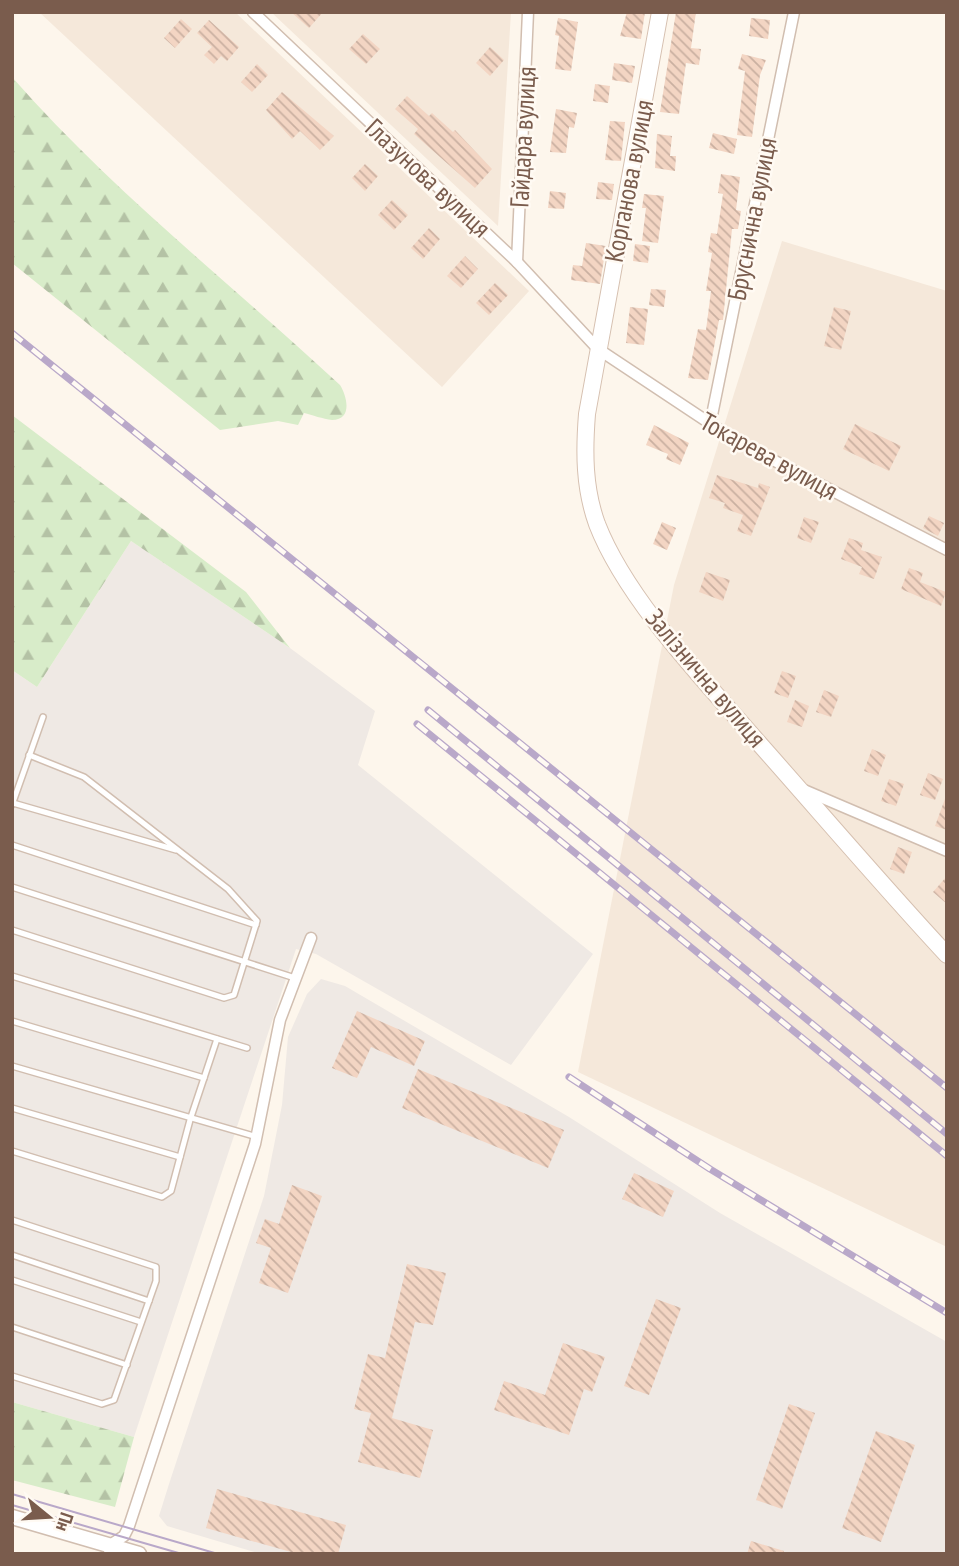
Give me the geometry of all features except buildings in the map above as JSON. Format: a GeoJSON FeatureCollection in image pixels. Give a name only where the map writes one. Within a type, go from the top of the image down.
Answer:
{"type":"FeatureCollection","features":[{"type":"Feature","properties":{"kind":"main road","name":"Корганова вулиця"},"geometry":{"type":"LineString","coordinates":[[598,349],[660,12]]}},
{"type":"Feature","properties":{"kind":"main road","name":"Залізнична вулиця"},"geometry":{"type":"LineString","coordinates":[[598,349],[584,448],[586,480],[597,524],[620,569],[677,650],[860,862],[947,955]]}},
{"type":"Feature","properties":{"kind":"street","name":"Глазунова вулиця"},"geometry":{"type":"LineString","coordinates":[[254,12],[517,262],[598,349]]}},
{"type":"Feature","properties":{"kind":"street","name":"Гайдара вулиця"},"geometry":{"type":"LineString","coordinates":[[517,262],[528,12]]}},
{"type":"Feature","properties":{"kind":"street","name":"Бруснична вулиця"},"geometry":{"type":"LineString","coordinates":[[710,425],[794,12]]}},
{"type":"Feature","properties":{"kind":"street","name":"Токарева вулиця"},"geometry":{"type":"LineString","coordinates":[[598,349],[710,425],[947,550]]}},
{"type":"Feature","properties":{"kind":"street"},"geometry":{"type":"LineString","coordinates":[[798,787],[947,851]]}},
{"type":"Feature","properties":{"kind":"street"},"geometry":{"type":"LineString","coordinates":[[109,1549],[124,1536],[129,1526],[257,1136],[280,1020],[311,937]]}},
{"type":"Feature","properties":{"kind":"street"},"geometry":{"type":"LineString","coordinates":[[12,1517],[109,1549],[139,1554]]}},
{"type":"Feature","properties":{"kind":"lane"},"geometry":{"type":"LineString","coordinates":[[43,717],[13,804],[179,851]]}},
{"type":"Feature","properties":{"kind":"lane"},"geometry":{"type":"LineString","coordinates":[[12,930],[224,998],[234,995],[257,922],[228,889],[85,777],[29,755]]}},
{"type":"Feature","properties":{"kind":"lane"},"geometry":{"type":"LineString","coordinates":[[12,845],[256,925]]}},
{"type":"Feature","properties":{"kind":"lane"},"geometry":{"type":"LineString","coordinates":[[12,887],[295,978]]}},
{"type":"Feature","properties":{"kind":"lane"},"geometry":{"type":"LineString","coordinates":[[12,976],[247,1048]]}},
{"type":"Feature","properties":{"kind":"lane"},"geometry":{"type":"LineString","coordinates":[[12,1021],[204,1078]]}},
{"type":"Feature","properties":{"kind":"lane"},"geometry":{"type":"LineString","coordinates":[[12,1151],[162,1197],[171,1191],[190,1120],[217,1039]]}},
{"type":"Feature","properties":{"kind":"lane"},"geometry":{"type":"LineString","coordinates":[[12,1066],[190,1120],[257,1136]]}},
{"type":"Feature","properties":{"kind":"lane"},"geometry":{"type":"LineString","coordinates":[[12,1108],[180,1157]]}},
{"type":"Feature","properties":{"kind":"lane"},"geometry":{"type":"LineString","coordinates":[[12,1220],[156,1267],[156,1282],[114,1400],[102,1404],[12,1376]]}},
{"type":"Feature","properties":{"kind":"lane"},"geometry":{"type":"LineString","coordinates":[[12,1255],[149,1301]]}},
{"type":"Feature","properties":{"kind":"lane"},"geometry":{"type":"LineString","coordinates":[[12,1280],[141,1322]]}},
{"type":"Feature","properties":{"kind":"lane"},"geometry":{"type":"LineString","coordinates":[[12,1327],[127,1365]]}},
{"type":"Feature","properties":{"kind":"shaded area"},"geometry":{"type":"Polygon","coordinates":[[[39,12],[235,12],[529,291],[442,387],[39,12]]]}},
{"type":"Feature","properties":{"kind":"shaded area"},"geometry":{"type":"Polygon","coordinates":[[[271,12],[511,12],[498,226],[374,109],[271,12]]]}},
{"type":"Feature","properties":{"kind":"shaded area"},"geometry":{"type":"Polygon","coordinates":[[[782,241],[947,291],[947,1247],[578,1072],[674,585],[782,241]]]}},
{"type":"Feature","properties":{"kind":"shaded area"},"geometry":{"type":"Polygon","coordinates":[[[131,541],[290,648],[375,711],[358,765],[593,954],[511,1065],[316,954],[296,949],[134,1437],[12,1402],[12,670],[37,687],[131,541]]]}},
{"type":"Feature","properties":{"kind":"shaded area"},"geometry":{"type":"Polygon","coordinates":[[[321,979],[345,986],[569,1117],[720,1213],[947,1342],[947,1554],[261,1554],[167,1526],[159,1516],[264,1196],[282,1105],[288,1037],[307,994],[321,979]]]}},
{"type":"Feature","properties":{"kind":"green space"},"geometry":{"type":"Polygon","coordinates":[[[12,77],[131,198],[340,385],[346,401],[346,412],[343,416],[332,420],[304,413],[298,425],[278,421],[220,430],[12,263],[12,77]]]}},
{"type":"Feature","properties":{"kind":"green space"},"geometry":{"type":"Polygon","coordinates":[[[12,415],[246,592],[290,648],[131,541],[37,687],[12,670],[12,415]]]}},
{"type":"Feature","properties":{"kind":"green space"},"geometry":{"type":"Polygon","coordinates":[[[12,1402],[134,1437],[115,1507],[12,1480],[12,1402]]]}},
{"type":"Feature","properties":{"kind":"tram line"},"geometry":{"type":"LineString","coordinates":[[12,1494],[218,1554]]}},
{"type":"Feature","properties":{"kind":"tram line"},"geometry":{"type":"LineString","coordinates":[[12,1505],[182,1554]]}},
{"type":"Feature","properties":{"kind":"railway"},"geometry":{"type":"LineString","coordinates":[[12,333],[947,1088]]}},
{"type":"Feature","properties":{"kind":"railway"},"geometry":{"type":"LineString","coordinates":[[428,710],[947,1134]]}},
{"type":"Feature","properties":{"kind":"railway"},"geometry":{"type":"LineString","coordinates":[[417,724],[947,1156]]}},
{"type":"Feature","properties":{"kind":"railway"},"geometry":{"type":"LineString","coordinates":[[569,1077],[710,1169],[947,1313]]}}]}
